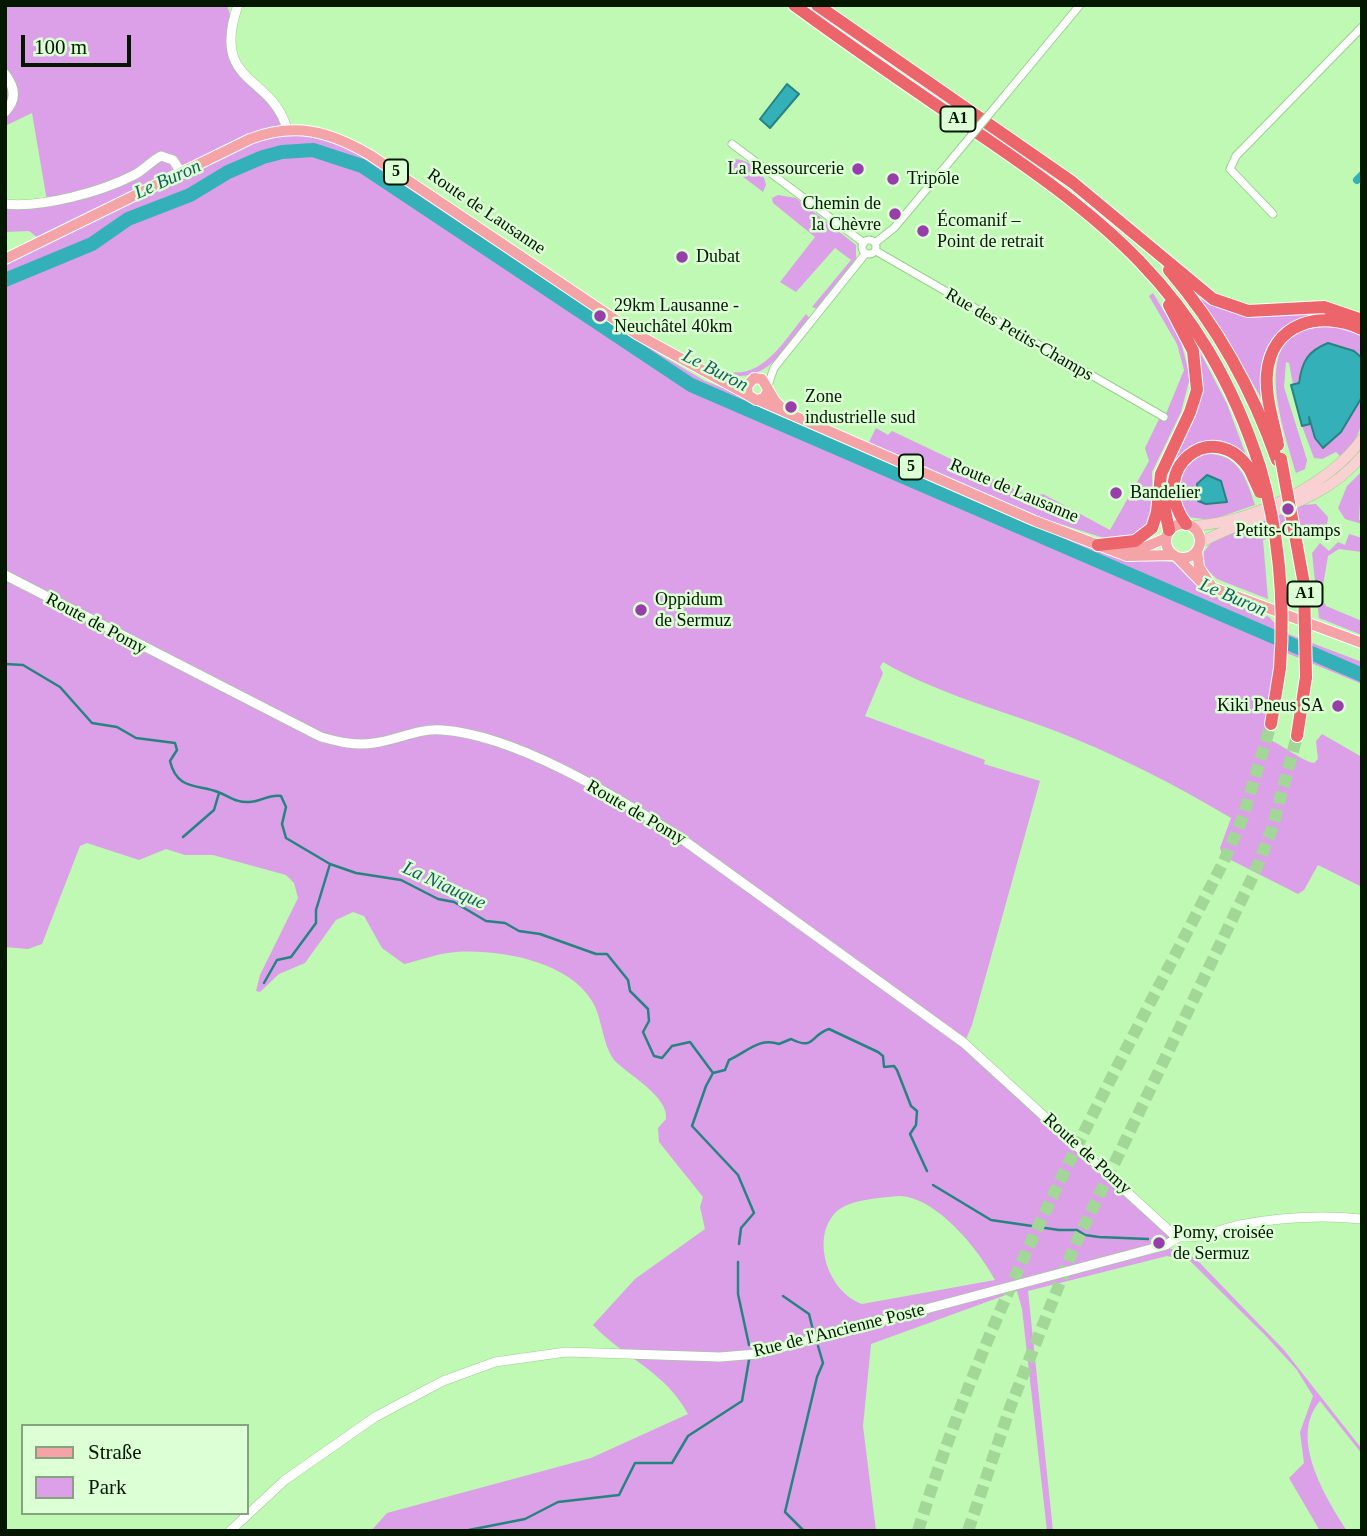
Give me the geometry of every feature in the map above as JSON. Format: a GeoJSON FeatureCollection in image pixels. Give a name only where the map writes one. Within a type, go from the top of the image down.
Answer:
{"type":"FeatureCollection","features":[{"type":"Feature","properties":{"kind":"highway","name":"A1"},"geometry":{"type":"LineString","coordinates":[[794,5],[1046,179],[1118,238],[1163,285],[1207,349],[1235,402],[1278,556],[1282,618],[1280,668],[1271,724]]}},
{"type":"Feature","properties":{"kind":"highway","name":"A1"},"geometry":{"type":"LineString","coordinates":[[817,5],[1055,170],[1114,216],[1173,275],[1216,333],[1251,395],[1279,460],[1292,512],[1304,583],[1306,677],[1297,736]]}},
{"type":"Feature","properties":{"kind":"highway"},"geometry":{"type":"LineString","coordinates":[[832,5],[885,54]]}},
{"type":"Feature","properties":{"kind":"highway"},"geometry":{"type":"LineString","coordinates":[[1114,216],[1208,296],[1229,307],[1254,312],[1318,306],[1362,320]]}},
{"type":"Feature","properties":{"kind":"highway"},"geometry":{"type":"LineString","coordinates":[[1098,545],[1135,541],[1150,531],[1156,516],[1160,479],[1194,401],[1196,363],[1174,314],[1118,238]]}},
{"type":"Feature","properties":{"kind":"highway"},"geometry":{"type":"LineString","coordinates":[[1279,460],[1267,387],[1268,366],[1276,346],[1288,332],[1312,320],[1338,320],[1362,329]]}},
{"type":"Feature","properties":{"kind":"highway"},"geometry":{"type":"LineString","coordinates":[[1189,525],[1176,507],[1172,489],[1176,470],[1187,456],[1206,447],[1219,447],[1234,453],[1255,469]]}},
{"type":"Feature","properties":{"kind":"highway"},"geometry":{"type":"LineString","coordinates":[[1160,479],[1167,534]]}},
{"type":"Feature","properties":{"kind":"main road","name":"Route de Lausanne"},"geometry":{"type":"LineString","coordinates":[[5,259],[250,139],[287,129],[320,131],[356,147],[638,335],[753,397],[1013,511],[1098,545],[1135,558],[1175,556]]}},
{"type":"Feature","properties":{"kind":"main road","name":"Route de Lausanne"},"geometry":{"type":"LineString","coordinates":[[708,374],[737,380],[755,379],[768,388],[788,412]]}},
{"type":"Feature","properties":{"kind":"main road"},"geometry":{"type":"LineString","coordinates":[[755,379],[747,386],[753,397],[768,388]]}},
{"type":"Feature","properties":{"kind":"main road"},"geometry":{"type":"LineString","coordinates":[[1362,439],[1334,470],[1301,492],[1216,523],[1175,525],[1167,534],[1167,548],[1197,580],[1362,643]]}},
{"type":"Feature","properties":{"kind":"main road"},"geometry":{"type":"LineString","coordinates":[[1175,556],[1187,557],[1198,546],[1309,498],[1341,477],[1362,456]]}},
{"type":"Feature","properties":{"kind":"main road"},"geometry":{"type":"LineString","coordinates":[[1189,525],[1198,532],[1199,567],[1212,587]]}},
{"type":"Feature","properties":{"kind":"main road","name":"Route de Lausanne"},"geometry":{"type":"LineString","coordinates":[[1112,550],[1143,548],[1167,534]]}},
{"type":"Feature","properties":{"kind":"street"},"geometry":{"type":"LineString","coordinates":[[227,5],[232,21]]}},
{"type":"Feature","properties":{"kind":"street"},"geometry":{"type":"LineString","coordinates":[[238,5],[229,42],[233,57],[280,113],[287,129]]}},
{"type":"Feature","properties":{"kind":"street"},"geometry":{"type":"LineString","coordinates":[[755,379],[774,368],[866,253],[894,228],[1080,5]]}},
{"type":"Feature","properties":{"kind":"street"},"geometry":{"type":"LineString","coordinates":[[1273,214],[1235,177],[1230,169],[1236,156],[1362,27]]}},
{"type":"Feature","properties":{"kind":"street"},"geometry":{"type":"LineString","coordinates":[[5,74],[12,84],[14,97],[5,113]]}},
{"type":"Feature","properties":{"kind":"street"},"geometry":{"type":"LineString","coordinates":[[732,144],[864,243],[866,253]]}},
{"type":"Feature","properties":{"kind":"street"},"geometry":{"type":"LineString","coordinates":[[5,204],[34,204],[104,186],[136,174],[161,156],[173,160],[181,172]]}},
{"type":"Feature","properties":{"kind":"street"},"geometry":{"type":"LineString","coordinates":[[864,243],[871,240],[875,247]]}},
{"type":"Feature","properties":{"kind":"street","name":"Rue des Petits-Champs"},"geometry":{"type":"LineString","coordinates":[[875,247],[1164,417]]}},
{"type":"Feature","properties":{"kind":"street"},"geometry":{"type":"LineString","coordinates":[[768,388],[774,368]]}},
{"type":"Feature","properties":{"kind":"street","name":"Route de Pomy"},"geometry":{"type":"LineString","coordinates":[[5,575],[321,737],[360,744],[421,731],[442,730],[474,736],[525,752],[637,810],[697,850],[964,1043],[1179,1237]]}},
{"type":"Feature","properties":{"kind":"street","name":"Rue de l'Ancienne Poste"},"geometry":{"type":"LineString","coordinates":[[248,1514],[285,1479],[375,1417],[443,1381],[495,1362],[566,1352],[720,1357],[757,1354],[1166,1245],[1179,1237],[1198,1237],[1239,1226],[1293,1217],[1362,1219]]}},
{"type":"Feature","properties":{"kind":"street","name":"Rue de l'Ancienne Poste"},"geometry":{"type":"LineString","coordinates":[[230,1531],[247,1515]]}},
{"type":"Feature","properties":{"kind":"green space"},"geometry":{"type":"Polygon","coordinates":[[[5,5],[227,5],[232,21],[230,51],[277,109],[287,129],[343,140],[659,354],[705,381],[738,394],[751,404],[1089,548],[1110,556],[1173,562],[1209,594],[1269,617],[1283,632],[1362,662],[1362,684],[1282,651],[1267,738],[1314,763],[1318,759],[1316,741],[1322,734],[1362,757],[1362,887],[1318,865],[1304,890],[1298,894],[1223,856],[1220,848],[1231,818],[1144,770],[1076,739],[945,691],[883,662],[880,667],[883,673],[865,716],[985,760],[984,764],[1040,781],[972,1025],[964,1044],[1175,1236],[1167,1248],[1182,1251],[1196,1259],[1284,1350],[1362,1449],[1362,1454],[1320,1401],[1311,1416],[1309,1450],[1321,1485],[1347,1531],[1320,1531],[1289,1478],[1304,1463],[1300,1432],[1313,1396],[1297,1370],[1190,1261],[1167,1256],[1028,1291],[1053,1531],[1047,1531],[1022,1309],[1017,1291],[871,1344],[863,1426],[876,1531],[371,1531],[387,1513],[591,1458],[688,1414],[668,1387],[593,1325],[635,1279],[705,1229],[700,1207],[703,1197],[659,1142],[658,1128],[666,1119],[665,1111],[655,1095],[611,1055],[592,1001],[581,987],[567,976],[531,960],[492,953],[456,952],[404,964],[382,948],[364,916],[353,912],[336,920],[305,963],[279,974],[260,992],[256,991],[260,975],[298,898],[294,883],[286,875],[213,855],[185,855],[166,849],[139,860],[87,843],[80,846],[42,944],[28,949],[5,947],[5,259],[42,241],[29,231],[5,232],[5,204],[47,201],[32,113],[5,126],[5,5]],[[899,1196],[849,1204],[836,1212],[828,1223],[824,1236],[826,1263],[840,1288],[850,1298],[862,1304],[995,1280],[979,1254],[955,1227],[928,1205],[899,1196]]]}},
{"type":"Feature","properties":{"kind":"green space"},"geometry":{"type":"Polygon","coordinates":[[[733,159],[744,161],[759,170],[766,185],[763,192],[725,163],[733,159]]]}},
{"type":"Feature","properties":{"kind":"green space"},"geometry":{"type":"Polygon","coordinates":[[[778,195],[796,198],[856,245],[856,262],[818,309],[812,307],[851,260],[835,248],[796,292],[780,282],[815,237],[773,203],[772,198],[778,195]]]}},
{"type":"Feature","properties":{"kind":"green space"},"geometry":{"type":"Polygon","coordinates":[[[1153,293],[1180,338],[1190,377],[1181,412],[1152,472],[1153,513],[1140,536],[1107,539],[1026,513],[801,413],[869,442],[876,428],[888,435],[892,431],[1031,497],[1043,494],[1110,530],[1149,461],[1145,448],[1159,419],[1163,421],[1184,370],[1177,344],[1149,296],[1153,293]]]}},
{"type":"Feature","properties":{"kind":"green space"},"geometry":{"type":"Polygon","coordinates":[[[1197,294],[1219,306],[1311,308],[1348,320],[1280,335],[1264,403],[1227,338],[1197,294]]]}},
{"type":"Feature","properties":{"kind":"green space"},"geometry":{"type":"Polygon","coordinates":[[[806,314],[810,319],[767,367],[742,376],[707,368],[709,366],[726,372],[741,372],[754,368],[776,351],[806,314]]]}},
{"type":"Feature","properties":{"kind":"green space"},"geometry":{"type":"Polygon","coordinates":[[[1330,324],[1362,336],[1362,358],[1339,346],[1320,346],[1306,359],[1298,383],[1293,384],[1289,363],[1286,362],[1284,387],[1307,460],[1305,469],[1296,473],[1277,395],[1279,356],[1287,340],[1302,330],[1330,324]]]}},
{"type":"Feature","properties":{"kind":"green space"},"geometry":{"type":"Polygon","coordinates":[[[1199,350],[1227,404],[1247,458],[1240,453],[1183,454],[1173,467],[1167,497],[1167,471],[1195,413],[1199,350]]]}},
{"type":"Feature","properties":{"kind":"green space"},"geometry":{"type":"Polygon","coordinates":[[[1362,397],[1360,429],[1354,442],[1341,457],[1336,452],[1322,459],[1314,458],[1302,426],[1311,424],[1315,438],[1330,443],[1341,432],[1362,397]]]}},
{"type":"Feature","properties":{"kind":"green space"},"geometry":{"type":"Polygon","coordinates":[[[1205,454],[1233,462],[1244,476],[1255,505],[1211,520],[1188,517],[1180,490],[1183,473],[1195,459],[1205,454]]]}},
{"type":"Feature","properties":{"kind":"green space"},"geometry":{"type":"Polygon","coordinates":[[[1362,471],[1359,519],[1362,524],[1345,519],[1338,508],[1347,486],[1362,471]]]}},
{"type":"Feature","properties":{"kind":"green space"},"geometry":{"type":"Polygon","coordinates":[[[1316,504],[1328,517],[1327,526],[1321,532],[1313,532],[1307,526],[1263,540],[1268,599],[1217,579],[1203,566],[1202,554],[1214,539],[1303,505],[1316,504]]]}},
{"type":"Feature","properties":{"kind":"green space"},"geometry":{"type":"Polygon","coordinates":[[[1349,534],[1362,538],[1362,552],[1339,549],[1328,556],[1321,597],[1326,606],[1362,621],[1362,635],[1319,618],[1312,553],[1320,543],[1329,551],[1338,542],[1345,545],[1349,534]]]}},
{"type":"Feature","properties":{"kind":"water"},"geometry":{"type":"Polygon","coordinates":[[[787,84],[799,94],[770,128],[760,119],[787,84]]]}},
{"type":"Feature","properties":{"kind":"water"},"geometry":{"type":"Polygon","coordinates":[[[1328,343],[1354,351],[1362,358],[1362,397],[1341,432],[1323,448],[1315,438],[1309,417],[1310,424],[1302,426],[1291,385],[1299,383],[1304,363],[1311,353],[1328,343]]]}},
{"type":"Feature","properties":{"kind":"water"},"geometry":{"type":"Polygon","coordinates":[[[1207,475],[1221,481],[1227,502],[1206,504],[1198,501],[1197,484],[1207,475]]]}},
{"type":"Feature","properties":{"kind":"waterway","name":"Le Buron"},"geometry":{"type":"LineString","coordinates":[[5,280],[92,244],[128,219],[190,195],[228,172],[263,157],[282,152],[313,150],[362,166],[691,385],[1362,675]]}},
{"type":"Feature","properties":{"kind":"waterway"},"geometry":{"type":"LineString","coordinates":[[1357,180],[1362,175]]}},
{"type":"Feature","properties":{"kind":"waterway","name":"La Niauque"},"geometry":{"type":"LineString","coordinates":[[5,664],[23,665],[60,687],[92,723],[117,727],[136,738],[175,743],[177,750],[170,761],[173,771],[183,782],[240,801],[253,802],[281,796],[286,807],[282,824],[286,838],[330,864],[356,873],[401,880],[438,899],[454,902],[486,921],[505,923],[519,931],[540,934],[596,954],[607,954],[628,980],[630,991],[648,1009],[649,1021],[643,1032],[654,1056],[662,1058],[672,1046],[690,1042],[713,1073]]}},
{"type":"Feature","properties":{"kind":"waterway"},"geometry":{"type":"LineString","coordinates":[[183,837],[214,810],[219,793]]}},
{"type":"Feature","properties":{"kind":"waterway"},"geometry":{"type":"LineString","coordinates":[[264,983],[277,960],[291,957],[316,923],[316,910],[330,864]]}},
{"type":"Feature","properties":{"kind":"waterway"},"geometry":{"type":"LineString","coordinates":[[739,1244],[741,1228],[754,1213],[738,1175],[692,1126],[713,1073],[725,1070],[729,1060],[753,1046],[765,1042],[779,1044],[791,1039],[809,1043],[829,1029],[878,1052],[883,1056],[884,1067],[894,1066],[897,1070],[911,1106],[917,1111],[916,1125],[910,1134],[927,1171]]}},
{"type":"Feature","properties":{"kind":"waterway"},"geometry":{"type":"LineString","coordinates":[[933,1185],[991,1220],[1077,1230],[1085,1235],[1099,1237],[1148,1239]]}},
{"type":"Feature","properties":{"kind":"waterway"},"geometry":{"type":"LineString","coordinates":[[738,1262],[738,1294],[749,1345]]}},
{"type":"Feature","properties":{"kind":"waterway"},"geometry":{"type":"LineString","coordinates":[[783,1296],[809,1314],[814,1334]]}},
{"type":"Feature","properties":{"kind":"waterway"},"geometry":{"type":"LineString","coordinates":[[804,1531],[785,1512],[817,1377],[823,1363],[818,1346]]}},
{"type":"Feature","properties":{"kind":"waterway"},"geometry":{"type":"LineString","coordinates":[[464,1531],[525,1519],[558,1502],[619,1495],[635,1463],[672,1463],[688,1436],[742,1401],[749,1360]]}},
{"type":"Feature","properties":{"kind":"tunnel"},"geometry":{"type":"LineString","coordinates":[[918,1531],[947,1444],[1017,1273],[1097,1106],[1224,861],[1243,817],[1271,724]]}},
{"type":"Feature","properties":{"kind":"tunnel"},"geometry":{"type":"LineString","coordinates":[[968,1531],[1011,1405],[1075,1245],[1255,872],[1272,829],[1297,736]]}},
{"type":"Feature","properties":{"kind":"place","name":"La Ressourcerie"},"geometry":{"type":"Point","coordinates":[858,169]}},
{"type":"Feature","properties":{"kind":"place","name":"Tripōle"},"geometry":{"type":"Point","coordinates":[893,179]}},
{"type":"Feature","properties":{"kind":"place","name":"Chemin de la Chèvre"},"geometry":{"type":"Point","coordinates":[895,214]}},
{"type":"Feature","properties":{"kind":"place","name":"Écomanif – Point de retrait"},"geometry":{"type":"Point","coordinates":[923,231]}},
{"type":"Feature","properties":{"kind":"place","name":"Dubat"},"geometry":{"type":"Point","coordinates":[682,257]}},
{"type":"Feature","properties":{"kind":"place","name":"29km Lausanne - Neuchâtel 40km"},"geometry":{"type":"Point","coordinates":[600,316]}},
{"type":"Feature","properties":{"kind":"place","name":"Zone industrielle sud"},"geometry":{"type":"Point","coordinates":[791,407]}},
{"type":"Feature","properties":{"kind":"place","name":"Bandelier"},"geometry":{"type":"Point","coordinates":[1116,493]}},
{"type":"Feature","properties":{"kind":"place","name":"Petits-Champs"},"geometry":{"type":"Point","coordinates":[1288,509]}},
{"type":"Feature","properties":{"kind":"place","name":"Oppidum de Sermuz"},"geometry":{"type":"Point","coordinates":[641,610]}},
{"type":"Feature","properties":{"kind":"place","name":"Kiki Pneus SA"},"geometry":{"type":"Point","coordinates":[1338,706]}},
{"type":"Feature","properties":{"kind":"place","name":"Pomy, croisée de Sermuz"},"geometry":{"type":"Point","coordinates":[1159,1243]}}]}
